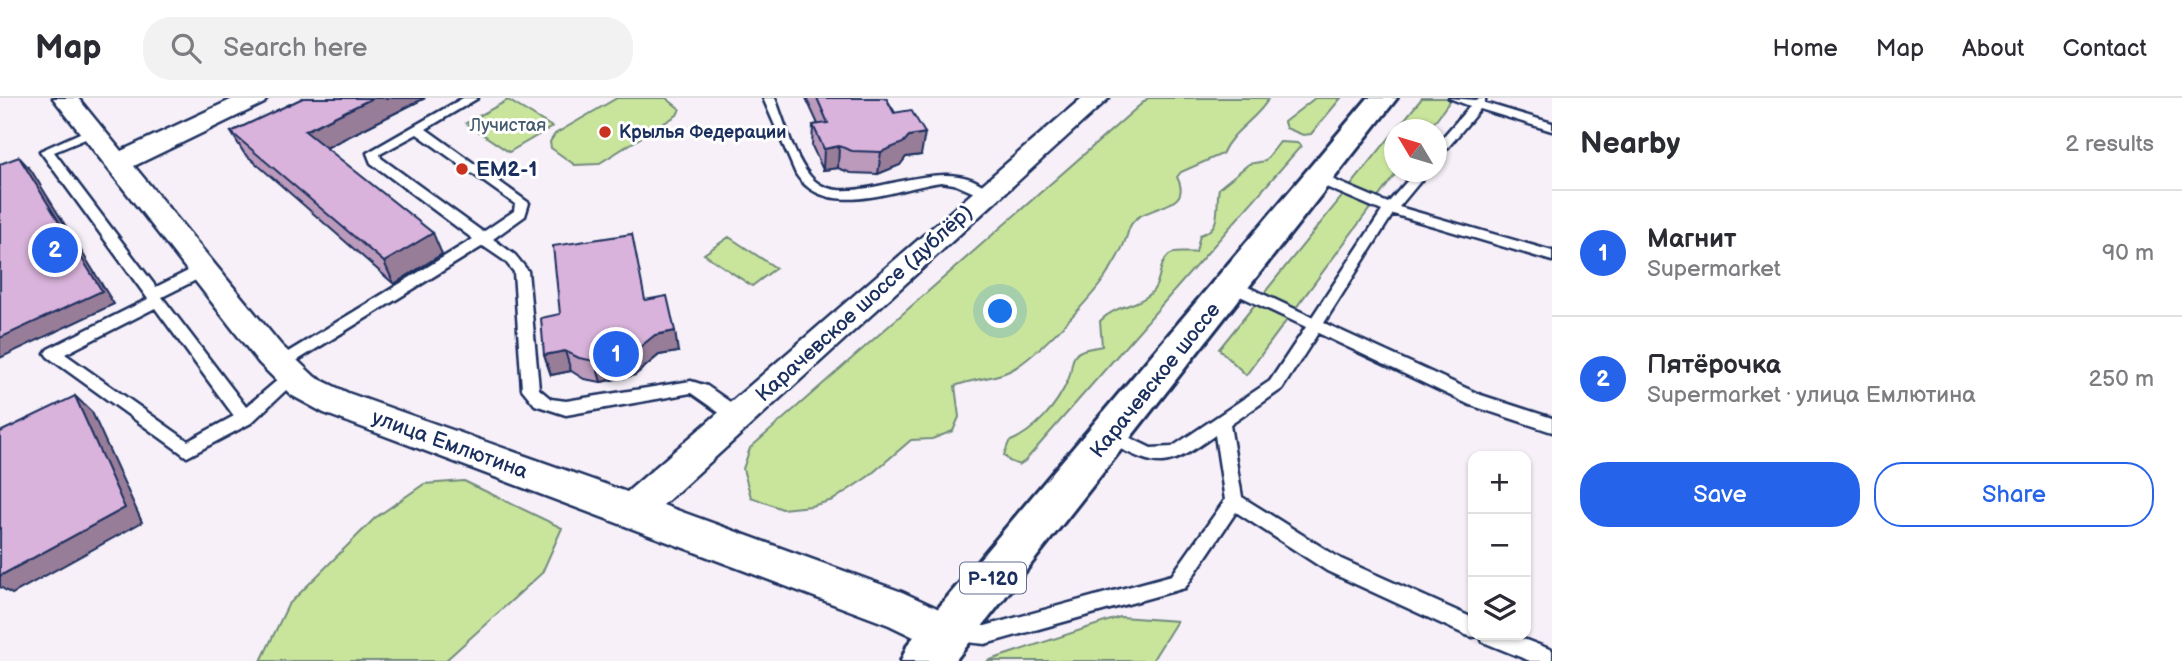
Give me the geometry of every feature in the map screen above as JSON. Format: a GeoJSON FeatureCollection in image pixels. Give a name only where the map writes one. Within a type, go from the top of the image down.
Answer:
{"type":"FeatureCollection","features":[{"type":"Feature","properties":{"kind":"highway","name":"Карачевское шоссе"},"geometry":{"type":"LineString","coordinates":[[936,647],[1383,98]]}},
{"type":"Feature","properties":{"kind":"street","name":"улица Емлютина"},"geometry":{"type":"LineString","coordinates":[[65,98],[201,271],[286,370],[303,386],[335,403],[902,611],[936,647]]}},
{"type":"Feature","properties":{"kind":"street"},"geometry":{"type":"LineString","coordinates":[[115,164],[254,98]]}},
{"type":"Feature","properties":{"kind":"street","name":"Карачевское шоссе (дублёр)"},"geometry":{"type":"LineString","coordinates":[[632,510],[1097,98]]}},
{"type":"Feature","properties":{"kind":"lane"},"geometry":{"type":"LineString","coordinates":[[472,98],[373,153],[375,160],[510,258],[521,271],[530,389],[541,402],[550,407],[566,408],[691,387],[701,390],[737,415]]}},
{"type":"Feature","properties":{"kind":"lane"},"geometry":{"type":"LineString","coordinates":[[769,98],[804,176],[820,190],[849,195],[940,178],[957,180],[986,194]]}},
{"type":"Feature","properties":{"kind":"lane"},"geometry":{"type":"LineString","coordinates":[[1455,98],[1479,102],[1552,127]]}},
{"type":"Feature","properties":{"kind":"lane"},"geometry":{"type":"LineString","coordinates":[[1447,142],[1479,102]]}},
{"type":"Feature","properties":{"kind":"lane"},"geometry":{"type":"LineString","coordinates":[[201,271],[53,353],[187,450],[245,418],[286,370],[520,213],[520,200],[417,128]]}},
{"type":"Feature","properties":{"kind":"lane"},"geometry":{"type":"LineString","coordinates":[[91,132],[46,150],[245,418]]}},
{"type":"Feature","properties":{"kind":"lane"},"geometry":{"type":"LineString","coordinates":[[1317,178],[1390,209],[1552,256]]}},
{"type":"Feature","properties":{"kind":"lane"},"geometry":{"type":"LineString","coordinates":[[1110,436],[1149,455],[1175,454],[1276,385],[1313,324],[1390,209],[1413,182]]}},
{"type":"Feature","properties":{"kind":"lane"},"geometry":{"type":"LineString","coordinates":[[1230,285],[1476,400],[1552,425]]}},
{"type":"Feature","properties":{"kind":"lane"},"geometry":{"type":"LineString","coordinates":[[936,647],[1178,582],[1234,501],[1221,421]]}},
{"type":"Feature","properties":{"kind":"lane"},"geometry":{"type":"LineString","coordinates":[[1234,501],[1334,565],[1468,626]]}},
{"type":"Feature","properties":{"kind":"lane"},"geometry":{"type":"LineString","coordinates":[[1502,640],[1552,660]]}},
{"type":"Feature","properties":{"kind":"green space","name":"Крылья Федерации"},"geometry":{"type":"Polygon","coordinates":[[[617,98],[666,98],[680,109],[677,115],[598,164],[575,165],[551,148],[550,142],[555,134],[617,98]]]}},
{"type":"Feature","properties":{"kind":"green space"},"geometry":{"type":"Polygon","coordinates":[[[1148,98],[1269,98],[1258,113],[1232,138],[1222,154],[1181,172],[1177,177],[1181,188],[1175,201],[1140,216],[1133,222],[1104,279],[1073,316],[1030,357],[1007,372],[955,386],[959,417],[953,431],[932,439],[911,440],[869,476],[833,500],[782,509],[751,497],[743,469],[750,448],[1148,98]]]}},
{"type":"Feature","properties":{"kind":"green space"},"geometry":{"type":"Polygon","coordinates":[[[1315,98],[1341,98],[1311,134],[1303,135],[1286,128],[1284,122],[1315,98]]]}},
{"type":"Feature","properties":{"kind":"green space"},"geometry":{"type":"Polygon","coordinates":[[[1422,98],[1452,98],[1436,119],[1405,119],[1422,98]]]}},
{"type":"Feature","properties":{"kind":"green space","name":"Лучистая"},"geometry":{"type":"Polygon","coordinates":[[[508,100],[552,127],[509,152],[466,123],[508,100]]]}},
{"type":"Feature","properties":{"kind":"green space"},"geometry":{"type":"Polygon","coordinates":[[[1280,142],[1297,143],[1301,146],[1025,461],[1019,465],[1009,461],[1004,455],[1009,442],[1036,424],[1058,399],[1070,376],[1077,353],[1102,346],[1100,321],[1112,312],[1149,295],[1156,286],[1165,259],[1169,255],[1196,252],[1200,235],[1215,223],[1219,188],[1249,164],[1265,161],[1280,142]]]}},
{"type":"Feature","properties":{"kind":"green space"},"geometry":{"type":"Polygon","coordinates":[[[1384,144],[1384,182],[1390,182],[1246,375],[1219,349],[1384,144]]]}},
{"type":"Feature","properties":{"kind":"green space"},"geometry":{"type":"Polygon","coordinates":[[[729,237],[776,268],[752,286],[704,254],[729,237]]]}},
{"type":"Feature","properties":{"kind":"green space"},"geometry":{"type":"Polygon","coordinates":[[[464,481],[562,528],[542,573],[445,661],[261,661],[288,605],[375,518],[424,484],[464,481]]]}},
{"type":"Feature","properties":{"kind":"green space"},"geometry":{"type":"Polygon","coordinates":[[[1120,617],[1177,621],[1152,661],[987,661],[1120,617]]]}},
{"type":"Feature","properties":{"kind":"building"},"geometry":{"type":"Polygon","coordinates":[[[303,98],[373,98],[305,131],[433,233],[384,262],[231,132],[303,98]]]}},
{"type":"Feature","properties":{"kind":"building"},"geometry":{"type":"Polygon","coordinates":[[[817,98],[886,98],[894,113],[911,110],[925,133],[909,136],[903,143],[881,152],[852,151],[839,146],[824,149],[813,125],[828,123],[817,98]]]}},
{"type":"Feature","properties":{"kind":"building"},"geometry":{"type":"Polygon","coordinates":[[[19,157],[102,291],[0,338],[0,164],[19,157]]]}},
{"type":"Feature","properties":{"kind":"building"},"geometry":{"type":"Polygon","coordinates":[[[632,234],[645,300],[667,296],[675,331],[655,335],[630,355],[595,361],[579,358],[565,351],[544,355],[541,318],[560,314],[553,246],[632,234]]]}},
{"type":"Feature","properties":{"kind":"building"},"geometry":{"type":"Polygon","coordinates":[[[75,396],[125,508],[0,576],[0,432],[75,396]]]}},
{"type":"Feature","properties":{"kind":"place","name":"Крылья Федерации"},"geometry":{"type":"Point","coordinates":[605,132]}},
{"type":"Feature","properties":{"kind":"place","name":"ЕМ2-1"},"geometry":{"type":"Point","coordinates":[462,169]}},
{"type":"Feature","properties":{"kind":"place","name":"Пятёрочка"},"geometry":{"type":"Point","coordinates":[55,250]}},
{"type":"Feature","properties":{"kind":"place","name":"Магнит"},"geometry":{"type":"Point","coordinates":[616,354]}}]}
